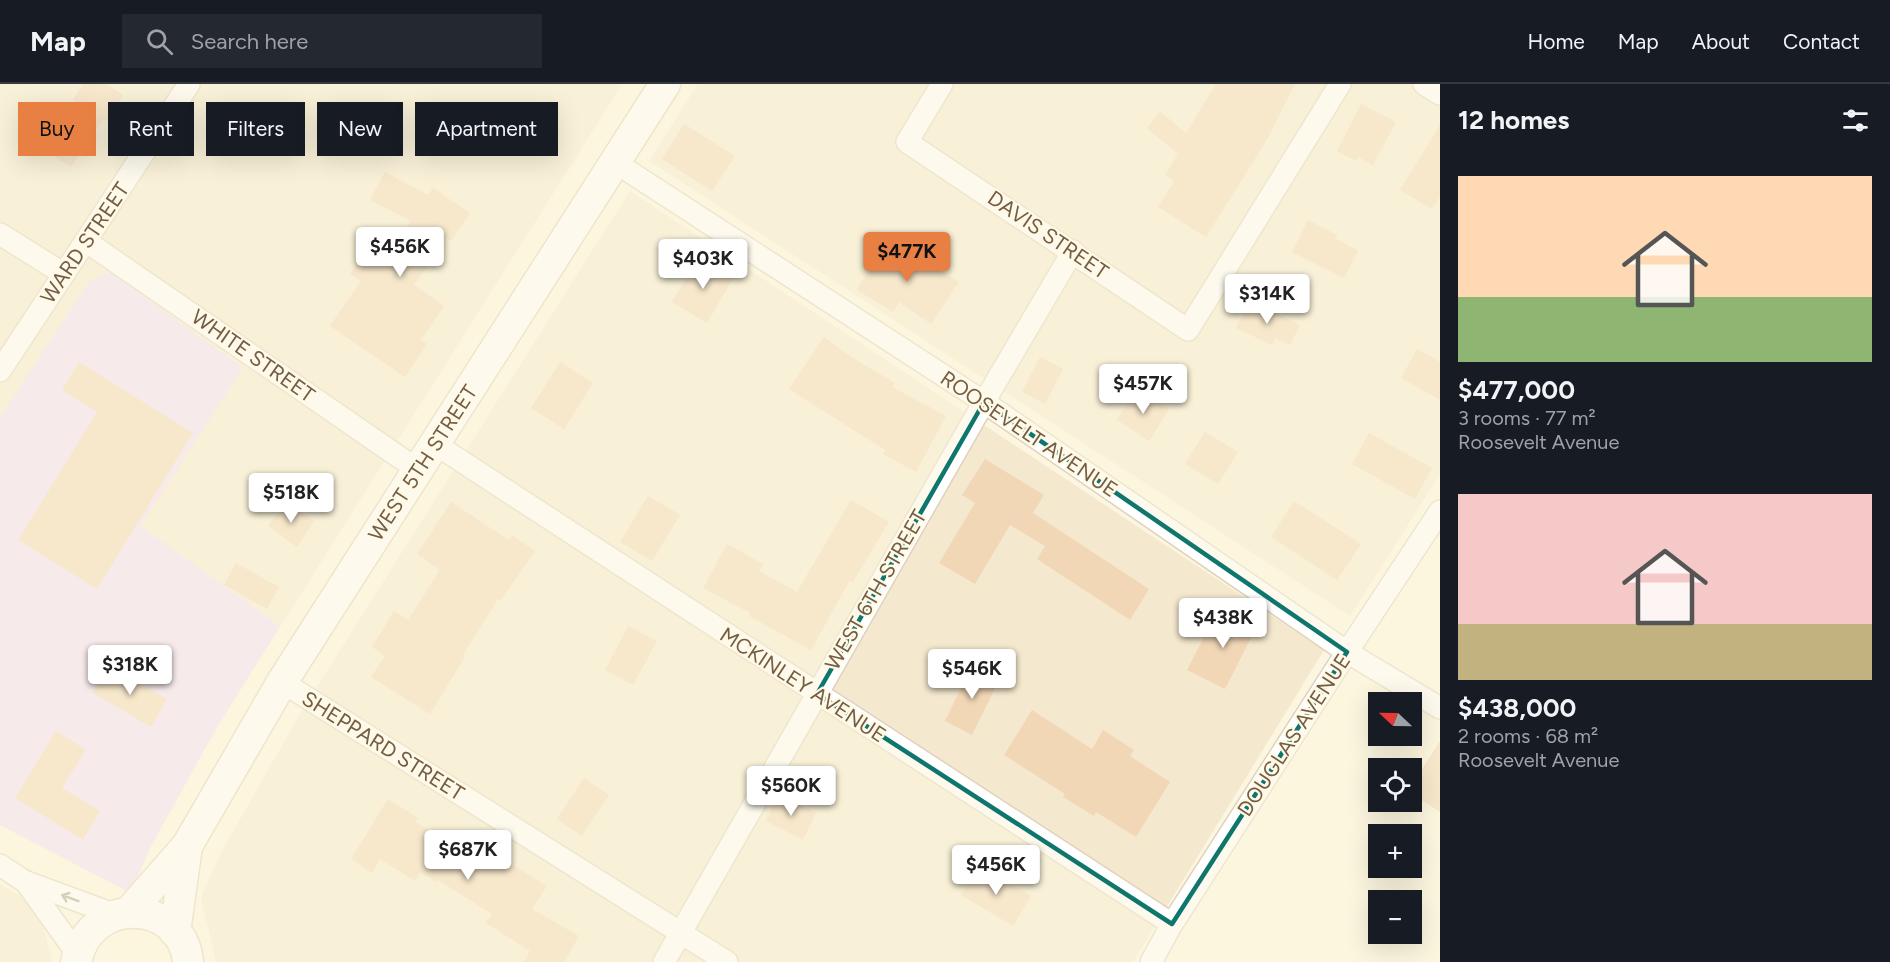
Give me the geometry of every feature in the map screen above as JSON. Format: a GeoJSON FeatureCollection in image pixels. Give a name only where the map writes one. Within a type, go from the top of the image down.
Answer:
{"type":"FeatureCollection","features":[{"type":"Feature","properties":{"kind":"main road","name":"WEST 5TH STREET"},"geometry":{"type":"LineString","coordinates":[[77,958],[86,937],[95,926],[122,914],[187,846],[282,682],[616,163],[664,84]]}},
{"type":"Feature","properties":{"kind":"main road","name":"WEST 5TH STREET"},"geometry":{"type":"LineString","coordinates":[[175,932],[187,846]]}},
{"type":"Feature","properties":{"kind":"main road"},"geometry":{"type":"LineString","coordinates":[[122,914],[151,915],[164,922],[183,944],[188,962]]}},
{"type":"Feature","properties":{"kind":"street","name":"WARD STREET"},"geometry":{"type":"LineString","coordinates":[[0,371],[189,84]]}},
{"type":"Feature","properties":{"kind":"street","name":"DAVIS STREET"},"geometry":{"type":"LineString","coordinates":[[942,84],[908,142],[1188,330],[1340,84]]}},
{"type":"Feature","properties":{"kind":"street"},"geometry":{"type":"LineString","coordinates":[[1424,84],[1440,94]]}},
{"type":"Feature","properties":{"kind":"street","name":"ROOSEVELT AVENUE"},"geometry":{"type":"LineString","coordinates":[[616,163],[984,402],[1347,652],[1440,708]]}},
{"type":"Feature","properties":{"kind":"street"},"geometry":{"type":"LineString","coordinates":[[0,234],[64,274]]}},
{"type":"Feature","properties":{"kind":"street","name":"WHITE STREET"},"geometry":{"type":"LineString","coordinates":[[87,242],[418,470]]}},
{"type":"Feature","properties":{"kind":"street","name":"WEST 6TH STREET"},"geometry":{"type":"LineString","coordinates":[[664,962],[984,402],[1073,251]]}},
{"type":"Feature","properties":{"kind":"street","name":"MCKINLEY AVENUE"},"geometry":{"type":"LineString","coordinates":[[435,444],[1172,924]]}},
{"type":"Feature","properties":{"kind":"street","name":"DOUGLAS AVENUE"},"geometry":{"type":"LineString","coordinates":[[1151,962],[1172,924],[1440,511]]}},
{"type":"Feature","properties":{"kind":"street","name":"SHEPPARD STREET"},"geometry":{"type":"LineString","coordinates":[[282,682],[727,962]]}},
{"type":"Feature","properties":{"kind":"street"},"geometry":{"type":"LineString","coordinates":[[0,866],[24,881],[122,914]]}},
{"type":"Feature","properties":{"kind":"street"},"geometry":{"type":"LineString","coordinates":[[24,881],[77,958]]}},
{"type":"Feature","properties":{"kind":"highlighted area"},"geometry":{"type":"Polygon","coordinates":[[[984,402],[1347,652],[1172,924],[817,694],[984,402]]]}},
{"type":"Feature","properties":{"kind":"shaded area"},"geometry":{"type":"Polygon","coordinates":[[[0,84],[622,84],[217,727],[151,846],[133,887],[127,891],[0,825],[0,84]]]}},
{"type":"Feature","properties":{"kind":"shaded area"},"geometry":{"type":"Polygon","coordinates":[[[698,84],[1440,84],[1440,474],[1350,616],[649,161],[698,84]]]}},
{"type":"Feature","properties":{"kind":"shaded area"},"geometry":{"type":"Polygon","coordinates":[[[630,191],[1324,650],[1133,962],[216,962],[201,897],[221,853],[300,714],[630,191]]]}},
{"type":"Feature","properties":{"kind":"shaded area"},"geometry":{"type":"Polygon","coordinates":[[[102,274],[112,274],[243,368],[140,526],[280,626],[217,727],[151,846],[133,887],[127,891],[0,825],[0,418],[88,283],[102,274]]]}},
{"type":"Feature","properties":{"kind":"shaded area"},"geometry":{"type":"Polygon","coordinates":[[[0,885],[38,905],[52,962],[0,962],[0,885]]]}},
{"type":"Feature","properties":{"kind":"building"},"geometry":{"type":"Polygon","coordinates":[[[83,84],[106,84],[123,95],[119,102],[108,102],[108,119],[103,119],[96,130],[96,102],[74,102],[73,100],[83,84]]]}},
{"type":"Feature","properties":{"kind":"building"},"geometry":{"type":"Polygon","coordinates":[[[1216,84],[1295,84],[1268,138],[1206,237],[1158,207],[1174,181],[1165,175],[1178,154],[1147,128],[1160,111],[1186,133],[1216,84]]]}},
{"type":"Feature","properties":{"kind":"building"},"geometry":{"type":"Polygon","coordinates":[[[1361,104],[1396,122],[1373,165],[1358,157],[1356,161],[1337,151],[1361,104]]]}},
{"type":"Feature","properties":{"kind":"building"},"geometry":{"type":"Polygon","coordinates":[[[684,124],[735,156],[712,191],[662,159],[684,124]]]}},
{"type":"Feature","properties":{"kind":"building"},"geometry":{"type":"Polygon","coordinates":[[[1440,125],[1440,197],[1432,209],[1400,190],[1440,125]]]}},
{"type":"Feature","properties":{"kind":"building"},"geometry":{"type":"Polygon","coordinates":[[[54,156],[78,156],[71,167],[54,156]]]}},
{"type":"Feature","properties":{"kind":"building"},"geometry":{"type":"Polygon","coordinates":[[[385,172],[428,195],[433,188],[470,213],[451,241],[446,237],[414,285],[444,306],[421,340],[427,344],[405,377],[330,326],[361,281],[350,274],[362,256],[378,267],[411,221],[370,200],[385,172]]]}},
{"type":"Feature","properties":{"kind":"building"},"geometry":{"type":"Polygon","coordinates":[[[1308,220],[1337,235],[1335,238],[1358,251],[1344,278],[1292,252],[1308,220]]]}},
{"type":"Feature","properties":{"kind":"building"},"geometry":{"type":"Polygon","coordinates":[[[887,239],[959,282],[931,324],[899,302],[893,312],[857,290],[887,239]]]}},
{"type":"Feature","properties":{"kind":"building"},"geometry":{"type":"Polygon","coordinates":[[[699,257],[734,277],[707,323],[672,302],[699,257]]]}},
{"type":"Feature","properties":{"kind":"building"},"geometry":{"type":"Polygon","coordinates":[[[1250,300],[1300,325],[1290,345],[1275,338],[1272,345],[1236,328],[1250,300]]]}},
{"type":"Feature","properties":{"kind":"building"},"geometry":{"type":"Polygon","coordinates":[[[824,337],[853,358],[895,383],[892,387],[946,416],[916,472],[883,454],[885,450],[789,389],[824,337]]]}},
{"type":"Feature","properties":{"kind":"building"},"geometry":{"type":"Polygon","coordinates":[[[1417,349],[1440,362],[1440,400],[1401,378],[1417,349]]]}},
{"type":"Feature","properties":{"kind":"building"},"geometry":{"type":"Polygon","coordinates":[[[1040,357],[1063,369],[1045,404],[1022,392],[1040,357]]]}},
{"type":"Feature","properties":{"kind":"building"},"geometry":{"type":"Polygon","coordinates":[[[79,362],[193,433],[97,589],[18,540],[97,412],[62,390],[79,362]]]}},
{"type":"Feature","properties":{"kind":"building"},"geometry":{"type":"Polygon","coordinates":[[[560,362],[593,383],[564,429],[531,408],[560,362]]]}},
{"type":"Feature","properties":{"kind":"building"},"geometry":{"type":"Polygon","coordinates":[[[1136,389],[1169,409],[1149,441],[1117,420],[1136,389]]]}},
{"type":"Feature","properties":{"kind":"building"},"geometry":{"type":"Polygon","coordinates":[[[1205,432],[1238,452],[1218,484],[1185,464],[1205,432]]]}},
{"type":"Feature","properties":{"kind":"building"},"geometry":{"type":"Polygon","coordinates":[[[1369,433],[1432,468],[1415,499],[1352,464],[1369,433]]]}},
{"type":"Feature","properties":{"kind":"building"},"geometry":{"type":"Polygon","coordinates":[[[985,459],[1044,495],[1033,513],[1149,589],[1130,620],[1037,559],[1045,546],[1010,525],[975,584],[939,563],[975,503],[962,495],[985,459]]]}},
{"type":"Feature","properties":{"kind":"building"},"geometry":{"type":"Polygon","coordinates":[[[648,496],[680,515],[652,561],[620,542],[648,496]]]}},
{"type":"Feature","properties":{"kind":"building"},"geometry":{"type":"Polygon","coordinates":[[[851,500],[889,522],[853,582],[850,580],[811,650],[703,588],[727,544],[763,564],[759,571],[797,592],[851,500]]]}},
{"type":"Feature","properties":{"kind":"building"},"geometry":{"type":"Polygon","coordinates":[[[286,501],[314,521],[297,547],[268,526],[286,501]]]}},
{"type":"Feature","properties":{"kind":"building"},"geometry":{"type":"Polygon","coordinates":[[[1294,501],[1361,544],[1337,580],[1271,537],[1294,501]]]}},
{"type":"Feature","properties":{"kind":"building"},"geometry":{"type":"Polygon","coordinates":[[[451,502],[509,540],[512,535],[535,551],[501,600],[498,599],[430,714],[371,677],[385,656],[372,647],[394,611],[408,620],[440,570],[417,554],[451,502]]]}},
{"type":"Feature","properties":{"kind":"building"},"geometry":{"type":"Polygon","coordinates":[[[236,563],[279,587],[267,609],[224,585],[236,563]]]}},
{"type":"Feature","properties":{"kind":"building"},"geometry":{"type":"Polygon","coordinates":[[[1226,608],[1258,624],[1225,689],[1187,670],[1206,633],[1212,636],[1226,608]]]}},
{"type":"Feature","properties":{"kind":"building"},"geometry":{"type":"Polygon","coordinates":[[[628,626],[657,641],[633,685],[605,670],[628,626]]]}},
{"type":"Feature","properties":{"kind":"building"},"geometry":{"type":"Polygon","coordinates":[[[109,666],[167,699],[151,727],[93,693],[109,666]]]}},
{"type":"Feature","properties":{"kind":"building"},"geometry":{"type":"Polygon","coordinates":[[[972,666],[999,680],[972,735],[945,721],[972,666]]]}},
{"type":"Feature","properties":{"kind":"building"},"geometry":{"type":"Polygon","coordinates":[[[1032,710],[1092,749],[1103,730],[1134,750],[1130,756],[1170,782],[1136,837],[1096,812],[1094,816],[1063,797],[1065,794],[1004,755],[1032,710]]]}},
{"type":"Feature","properties":{"kind":"building"},"geometry":{"type":"Polygon","coordinates":[[[56,731],[86,750],[62,788],[100,811],[83,840],[15,798],[56,731]]]}},
{"type":"Feature","properties":{"kind":"building"},"geometry":{"type":"Polygon","coordinates":[[[1440,741],[1440,812],[1422,800],[1422,769],[1440,741]]]}},
{"type":"Feature","properties":{"kind":"building"},"geometry":{"type":"Polygon","coordinates":[[[584,778],[609,795],[582,836],[557,819],[584,778]]]}},
{"type":"Feature","properties":{"kind":"building"},"geometry":{"type":"Polygon","coordinates":[[[779,794],[816,813],[803,840],[766,821],[779,794]]]}},
{"type":"Feature","properties":{"kind":"building"},"geometry":{"type":"Polygon","coordinates":[[[388,799],[418,818],[415,822],[478,860],[485,848],[547,886],[532,909],[579,936],[564,962],[524,962],[530,951],[486,923],[492,914],[438,880],[437,882],[420,872],[415,881],[380,859],[372,873],[351,859],[388,799]]]}},
{"type":"Feature","properties":{"kind":"building"},"geometry":{"type":"Polygon","coordinates":[[[978,865],[1031,896],[1013,926],[961,895],[978,865]]]}}]}
